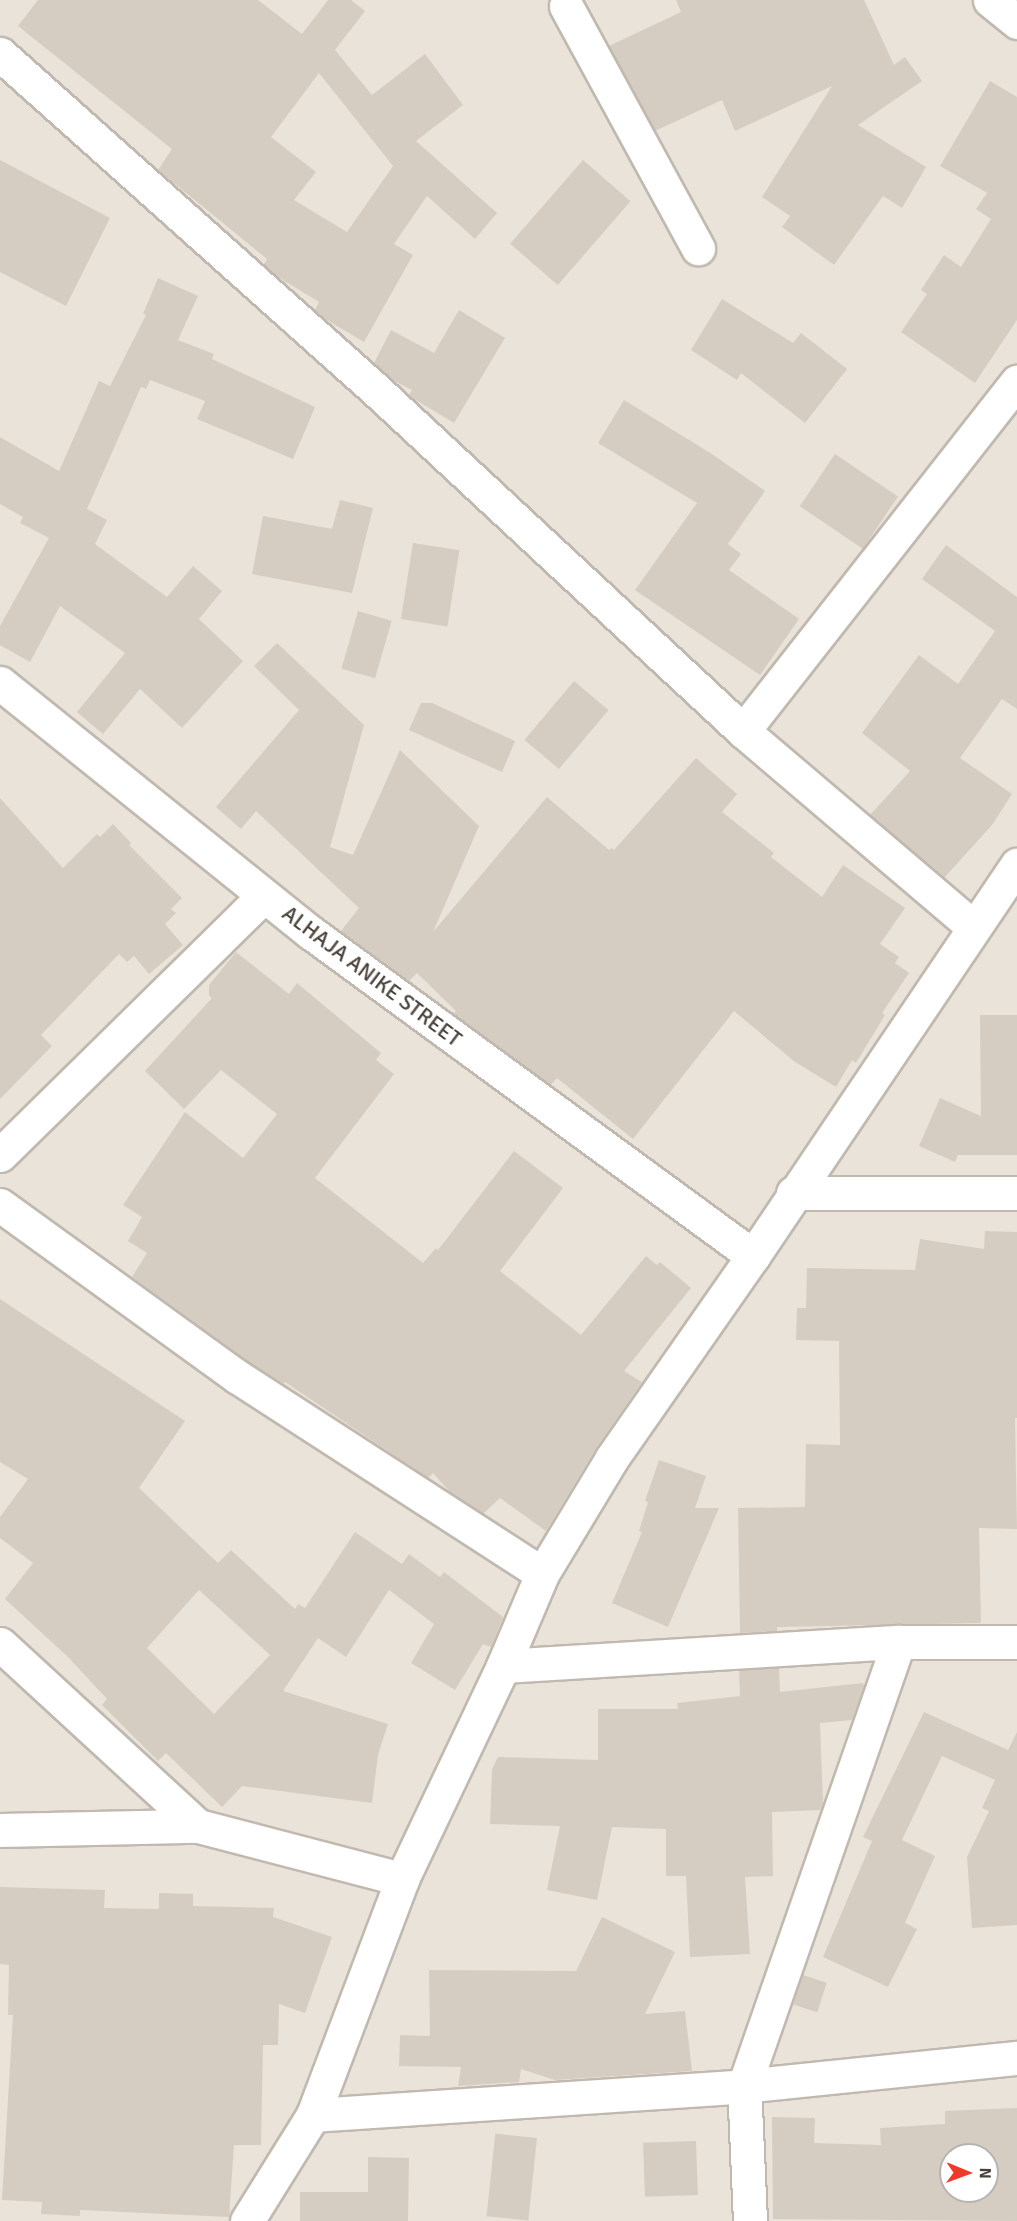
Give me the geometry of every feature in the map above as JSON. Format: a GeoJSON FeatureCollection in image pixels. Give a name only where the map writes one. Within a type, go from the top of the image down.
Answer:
{"type":"FeatureCollection","features":[{"type":"Feature","properties":{"kind":"street"},"geometry":{"type":"LineString","coordinates":[[990,0],[1017,22]]}},
{"type":"Feature","properties":{"kind":"street"},"geometry":{"type":"LineString","coordinates":[[570,2],[698,248]]}},
{"type":"Feature","properties":{"kind":"street"},"geometry":{"type":"LineString","coordinates":[[0,54],[375,389],[743,731],[973,927]]}},
{"type":"Feature","properties":{"kind":"street"},"geometry":{"type":"LineString","coordinates":[[743,731],[1017,381]]}},
{"type":"Feature","properties":{"kind":"street","name":"ALHAJA ANIKE STREET"},"geometry":{"type":"LineString","coordinates":[[0,683],[310,932],[753,1256]]}},
{"type":"Feature","properties":{"kind":"street"},"geometry":{"type":"LineString","coordinates":[[247,2221],[313,2115],[402,1879],[503,1666],[542,1575],[612,1458],[753,1256],[793,1193],[1017,865]]}},
{"type":"Feature","properties":{"kind":"street"},"geometry":{"type":"LineString","coordinates":[[0,1155],[264,896]]}},
{"type":"Feature","properties":{"kind":"street"},"geometry":{"type":"LineString","coordinates":[[793,1193],[1017,1193]]}},
{"type":"Feature","properties":{"kind":"street"},"geometry":{"type":"LineString","coordinates":[[0,1205],[238,1377],[542,1575]]}},
{"type":"Feature","properties":{"kind":"street"},"geometry":{"type":"LineString","coordinates":[[503,1666],[899,1642],[1017,1642]]}},
{"type":"Feature","properties":{"kind":"street"},"geometry":{"type":"LineString","coordinates":[[750,2221],[744,2086],[899,1642]]}},
{"type":"Feature","properties":{"kind":"street"},"geometry":{"type":"LineString","coordinates":[[0,1644],[198,1826]]}},
{"type":"Feature","properties":{"kind":"street"},"geometry":{"type":"LineString","coordinates":[[0,1830],[198,1826],[402,1879]]}},
{"type":"Feature","properties":{"kind":"street"},"geometry":{"type":"LineString","coordinates":[[313,2115],[744,2086],[1017,2058]]}},
{"type":"Feature","properties":{"kind":"shaded area"},"geometry":{"type":"Polygon","coordinates":[[[0,0],[1017,0],[1017,2221],[0,2221],[0,0]]]}},
{"type":"Feature","properties":{"kind":"building"},"geometry":{"type":"Polygon","coordinates":[[[38,0],[258,0],[302,34],[328,0],[351,0],[365,11],[335,50],[372,95],[425,54],[463,105],[416,141],[497,213],[475,239],[427,196],[394,244],[413,255],[364,342],[325,319],[315,310],[319,302],[278,277],[264,264],[267,259],[158,170],[172,149],[18,26],[38,0]],[[319,73],[271,137],[316,172],[294,200],[347,232],[393,166],[319,73]]]}},
{"type":"Feature","properties":{"kind":"building"},"geometry":{"type":"Polygon","coordinates":[[[676,0],[864,0],[894,65],[905,57],[922,81],[858,125],[926,167],[902,208],[883,196],[834,265],[782,227],[790,216],[762,197],[832,86],[735,131],[722,100],[655,131],[609,46],[681,12],[676,0]]]}},
{"type":"Feature","properties":{"kind":"building"},"geometry":{"type":"Polygon","coordinates":[[[990,81],[1017,97],[1017,320],[975,383],[901,332],[927,294],[921,290],[944,255],[961,267],[991,219],[976,209],[987,193],[940,166],[990,81]]]}},
{"type":"Feature","properties":{"kind":"building"},"geometry":{"type":"Polygon","coordinates":[[[0,160],[110,218],[66,306],[0,272],[0,160]]]}},
{"type":"Feature","properties":{"kind":"building"},"geometry":{"type":"Polygon","coordinates":[[[583,160],[631,201],[558,285],[510,244],[583,160]]]}},
{"type":"Feature","properties":{"kind":"building"},"geometry":{"type":"Polygon","coordinates":[[[158,278],[198,296],[178,340],[214,354],[212,359],[315,407],[293,459],[197,419],[205,401],[150,380],[146,389],[141,387],[87,509],[107,520],[95,544],[167,597],[193,566],[222,591],[199,619],[243,661],[182,728],[140,689],[103,734],[77,712],[125,653],[60,606],[30,662],[0,645],[0,626],[49,538],[20,523],[23,517],[0,504],[0,437],[59,471],[99,381],[110,386],[146,315],[143,314],[158,278]]]}},
{"type":"Feature","properties":{"kind":"building"},"geometry":{"type":"Polygon","coordinates":[[[722,299],[793,343],[801,333],[847,369],[805,423],[741,373],[737,380],[691,350],[722,299]]]}},
{"type":"Feature","properties":{"kind":"building"},"geometry":{"type":"Polygon","coordinates":[[[459,310],[505,338],[454,423],[411,397],[409,395],[412,390],[394,381],[374,363],[391,330],[434,353],[459,310]]]}},
{"type":"Feature","properties":{"kind":"building"},"geometry":{"type":"Polygon","coordinates":[[[624,400],[712,454],[765,491],[728,544],[741,554],[729,570],[799,619],[760,675],[635,590],[697,503],[598,443],[624,400]]]}},
{"type":"Feature","properties":{"kind":"building"},"geometry":{"type":"Polygon","coordinates":[[[835,454],[898,496],[863,549],[800,506],[835,454]]]}},
{"type":"Feature","properties":{"kind":"building"},"geometry":{"type":"Polygon","coordinates":[[[340,500],[373,508],[352,593],[252,574],[263,516],[332,529],[340,500]]]}},
{"type":"Feature","properties":{"kind":"building"},"geometry":{"type":"Polygon","coordinates":[[[413,543],[459,550],[447,626],[401,619],[413,543]]]}},
{"type":"Feature","properties":{"kind":"building"},"geometry":{"type":"Polygon","coordinates":[[[946,545],[1017,597],[1017,709],[1002,699],[960,758],[1012,794],[992,825],[944,878],[870,815],[910,771],[862,733],[919,655],[958,684],[995,631],[922,579],[946,545]]]}},
{"type":"Feature","properties":{"kind":"building"},"geometry":{"type":"Polygon","coordinates":[[[358,611],[392,621],[375,678],[341,669],[358,611]]]}},
{"type":"Feature","properties":{"kind":"building"},"geometry":{"type":"Polygon","coordinates":[[[277,643],[364,725],[330,847],[353,855],[400,750],[479,826],[433,932],[547,797],[609,850],[611,848],[614,850],[696,758],[737,794],[722,812],[774,853],[771,857],[822,897],[843,865],[905,908],[880,944],[899,957],[895,963],[909,973],[882,1013],[885,1015],[856,1063],[852,1060],[836,1087],[795,1062],[734,1011],[633,1139],[557,1078],[551,1085],[459,1018],[454,1013],[456,1011],[417,973],[409,981],[341,931],[359,908],[256,811],[241,829],[216,807],[299,710],[254,666],[277,643]]]}},
{"type":"Feature","properties":{"kind":"building"},"geometry":{"type":"Polygon","coordinates":[[[574,681],[608,710],[559,769],[525,740],[574,681]]]}},
{"type":"Feature","properties":{"kind":"building"},"geometry":{"type":"Polygon","coordinates":[[[421,703],[432,703],[515,741],[502,772],[409,730],[421,703]]]}},
{"type":"Feature","properties":{"kind":"building"},"geometry":{"type":"Polygon","coordinates":[[[0,798],[63,868],[97,834],[100,837],[113,824],[131,843],[129,845],[182,898],[171,909],[176,913],[165,924],[183,945],[149,974],[134,956],[127,962],[119,954],[41,1035],[52,1046],[0,1099],[0,798]]]}},
{"type":"Feature","properties":{"kind":"building"},"geometry":{"type":"Polygon","coordinates":[[[236,952],[289,994],[297,983],[381,1053],[376,1060],[394,1074],[315,1178],[423,1263],[436,1248],[438,1250],[514,1151],[563,1188],[500,1271],[581,1335],[646,1256],[657,1265],[660,1262],[691,1288],[624,1371],[642,1382],[596,1448],[546,1531],[500,1498],[483,1514],[451,1493],[433,1473],[428,1478],[285,1382],[284,1384],[249,1362],[132,1277],[147,1253],[128,1241],[142,1217],[123,1205],[185,1112],[243,1158],[277,1114],[221,1070],[184,1109],[145,1071],[212,998],[209,996],[209,985],[236,952]]]}},
{"type":"Feature","properties":{"kind":"building"},"geometry":{"type":"Polygon","coordinates":[[[980,1015],[1017,1015],[1017,1155],[958,1155],[955,1162],[919,1146],[940,1098],[981,1116],[980,1015]]]}},
{"type":"Feature","properties":{"kind":"building"},"geometry":{"type":"Polygon","coordinates":[[[985,1231],[1017,1232],[1017,1418],[1015,1418],[1017,1529],[979,1528],[981,1623],[777,1627],[777,1631],[740,1633],[738,1508],[805,1507],[806,1444],[840,1445],[839,1341],[796,1340],[797,1308],[806,1308],[807,1268],[915,1270],[920,1239],[984,1249],[985,1231]]]}},
{"type":"Feature","properties":{"kind":"building"},"geometry":{"type":"Polygon","coordinates":[[[0,1299],[185,1421],[139,1488],[218,1563],[231,1550],[295,1609],[298,1604],[305,1608],[355,1532],[402,1564],[409,1554],[440,1577],[444,1572],[503,1617],[491,1647],[483,1644],[455,1690],[411,1663],[434,1624],[389,1590],[346,1657],[318,1638],[283,1691],[388,1724],[378,1755],[372,1803],[242,1786],[222,1807],[166,1753],[158,1761],[102,1705],[107,1699],[68,1657],[5,1599],[33,1563],[0,1538],[0,1517],[28,1479],[0,1462],[0,1299]],[[199,1590],[147,1648],[214,1714],[270,1655],[199,1590]]]}},
{"type":"Feature","properties":{"kind":"building"},"geometry":{"type":"Polygon","coordinates":[[[659,1460],[706,1476],[695,1508],[719,1508],[668,1627],[612,1603],[642,1532],[639,1531],[648,1502],[645,1501],[659,1460]]]}},
{"type":"Feature","properties":{"kind":"building"},"geometry":{"type":"Polygon","coordinates":[[[779,1668],[780,1692],[863,1683],[864,1686],[852,1720],[820,1723],[823,1804],[820,1810],[772,1812],[773,1876],[745,1877],[750,1954],[690,1957],[686,1876],[666,1876],[666,1829],[612,1827],[597,1900],[547,1890],[560,1826],[490,1824],[492,1769],[498,1757],[598,1760],[598,1709],[678,1709],[677,1703],[740,1696],[739,1670],[779,1668]]]}},
{"type":"Feature","properties":{"kind":"building"},"geometry":{"type":"Polygon","coordinates":[[[924,1712],[1008,1750],[1017,1732],[1017,1925],[972,1928],[967,1857],[989,1811],[982,1808],[995,1780],[942,1756],[902,1840],[935,1856],[905,1923],[917,1929],[888,1987],[823,1957],[872,1841],[863,1837],[924,1712]]]}},
{"type":"Feature","properties":{"kind":"building"},"geometry":{"type":"Polygon","coordinates":[[[0,1887],[105,1890],[104,1908],[159,1909],[159,1893],[193,1894],[193,1906],[274,1908],[273,1917],[332,1937],[305,2013],[279,2004],[278,2045],[263,2045],[261,2145],[234,2145],[229,2217],[80,2210],[80,2216],[41,2214],[42,2202],[2,2200],[13,2015],[8,2015],[9,1965],[0,1964],[0,1887]]]}},
{"type":"Feature","properties":{"kind":"building"},"geometry":{"type":"Polygon","coordinates":[[[602,1917],[675,1952],[645,2014],[685,2011],[692,2071],[555,2080],[521,2069],[519,2082],[458,2086],[461,2067],[399,2066],[400,2035],[430,2036],[429,1970],[576,1971],[602,1917]]]}},
{"type":"Feature","properties":{"kind":"building"},"geometry":{"type":"Polygon","coordinates":[[[803,1975],[827,1983],[817,2012],[793,2004],[803,1975]]]}},
{"type":"Feature","properties":{"kind":"building"},"geometry":{"type":"Polygon","coordinates":[[[1017,2108],[1017,2221],[773,2219],[772,2117],[815,2118],[814,2143],[881,2145],[880,2128],[945,2124],[945,2111],[1017,2108]]]}},
{"type":"Feature","properties":{"kind":"building"},"geometry":{"type":"Polygon","coordinates":[[[495,2134],[537,2138],[528,2221],[487,2216],[495,2134]]]}},
{"type":"Feature","properties":{"kind":"building"},"geometry":{"type":"Polygon","coordinates":[[[696,2141],[698,2195],[645,2197],[643,2143],[696,2141]]]}},
{"type":"Feature","properties":{"kind":"building"},"geometry":{"type":"Polygon","coordinates":[[[368,2157],[409,2158],[408,2221],[300,2221],[300,2192],[368,2192],[368,2157]]]}}]}
